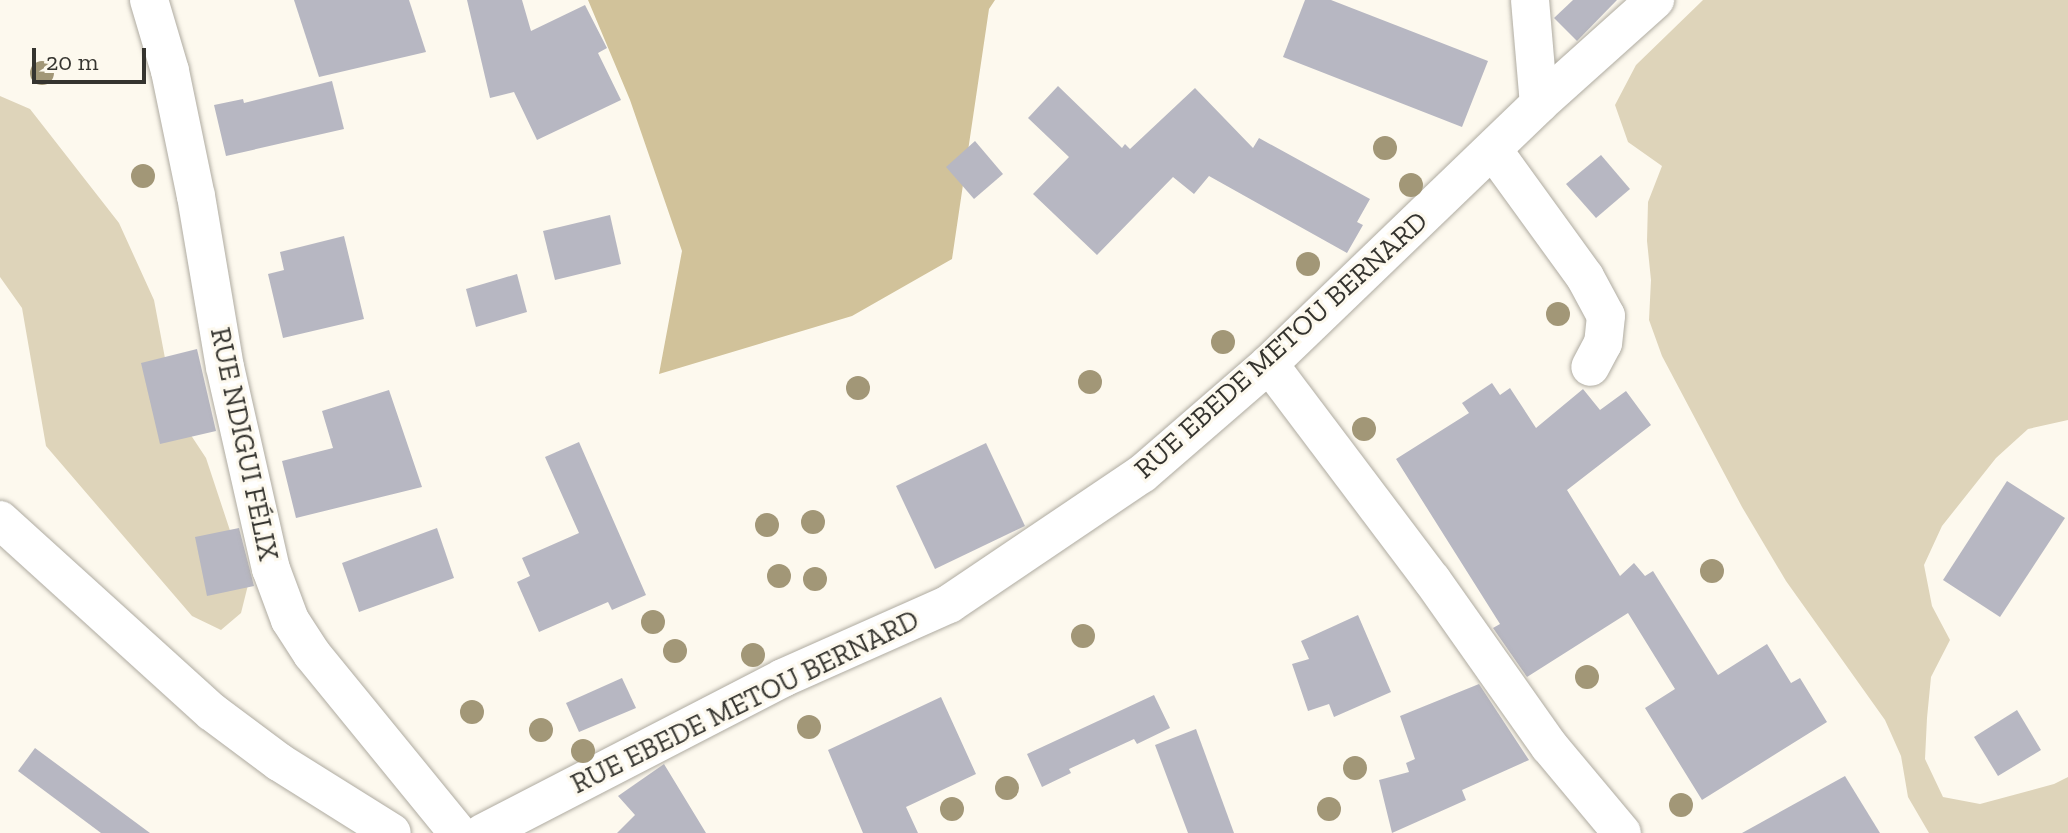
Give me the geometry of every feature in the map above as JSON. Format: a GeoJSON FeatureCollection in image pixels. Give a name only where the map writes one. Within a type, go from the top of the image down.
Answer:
{"type":"FeatureCollection","features":[{"type":"Feature","properties":{"kind":"street","name":"RUE NDIGUI FÉLIX"},"geometry":{"type":"LineString","coordinates":[[149,0],[173,86],[196,196],[225,367],[271,569],[290,620],[312,654],[458,833]]}},
{"type":"Feature","properties":{"kind":"street"},"geometry":{"type":"LineString","coordinates":[[1530,0],[1539,104]]}},
{"type":"Feature","properties":{"kind":"street","name":"RUE EBEDE METOU BERNARD"},"geometry":{"type":"LineString","coordinates":[[483,833],[783,678],[949,604],[1142,474],[1269,364],[1539,104],[1655,0]]}},
{"type":"Feature","properties":{"kind":"street"},"geometry":{"type":"LineString","coordinates":[[1493,150],[1585,277],[1606,316],[1603,343],[1590,367]]}},
{"type":"Feature","properties":{"kind":"street"},"geometry":{"type":"LineString","coordinates":[[1269,364],[1432,580],[1550,747],[1622,833]]}},
{"type":"Feature","properties":{"kind":"street"},"geometry":{"type":"LineString","coordinates":[[0,520],[212,712],[279,762],[392,833]]}},
{"type":"Feature","properties":{"kind":"shaded area"},"geometry":{"type":"Polygon","coordinates":[[[588,0],[995,0],[989,9],[952,259],[852,316],[659,374],[682,251],[630,100],[588,0]]]}},
{"type":"Feature","properties":{"kind":"shaded area"},"geometry":{"type":"Polygon","coordinates":[[[1703,0],[2068,0],[2068,420],[2028,429],[1996,458],[1942,526],[1924,565],[1932,606],[1950,640],[1931,677],[1925,759],[1943,797],[1980,804],[2054,784],[2068,777],[2068,833],[1929,833],[1908,797],[1901,756],[1885,720],[1786,581],[1742,507],[1662,356],[1649,320],[1651,280],[1647,241],[1648,202],[1662,166],[1628,142],[1615,105],[1636,65],[1703,0]]]}},
{"type":"Feature","properties":{"kind":"shaded area"},"geometry":{"type":"Polygon","coordinates":[[[0,96],[30,109],[119,223],[154,300],[175,411],[206,458],[248,585],[241,613],[221,630],[192,616],[46,446],[22,308],[0,277],[0,96]]]}},
{"type":"Feature","properties":{"kind":"building"},"geometry":{"type":"Polygon","coordinates":[[[294,0],[409,0],[426,52],[319,77],[294,0]]]}},
{"type":"Feature","properties":{"kind":"building"},"geometry":{"type":"Polygon","coordinates":[[[467,0],[522,0],[531,31],[585,5],[607,48],[598,53],[621,100],[537,140],[514,92],[490,98],[467,0]]]}},
{"type":"Feature","properties":{"kind":"building"},"geometry":{"type":"Polygon","coordinates":[[[1305,0],[1331,0],[1488,61],[1462,127],[1283,57],[1305,0]]]}},
{"type":"Feature","properties":{"kind":"building"},"geometry":{"type":"Polygon","coordinates":[[[1573,0],[1617,0],[1577,41],[1554,18],[1573,0]]]}},
{"type":"Feature","properties":{"kind":"building"},"geometry":{"type":"Polygon","coordinates":[[[332,81],[344,129],[226,156],[214,105],[243,99],[244,103],[332,81]]]}},
{"type":"Feature","properties":{"kind":"building"},"geometry":{"type":"Polygon","coordinates":[[[1058,86],[1122,148],[1125,144],[1130,149],[1195,88],[1253,148],[1259,138],[1370,199],[1357,222],[1363,225],[1347,253],[1209,176],[1194,194],[1173,177],[1097,255],[1033,194],[1069,157],[1028,118],[1058,86]]]}},
{"type":"Feature","properties":{"kind":"building"},"geometry":{"type":"Polygon","coordinates":[[[975,141],[1003,174],[974,199],[946,167],[975,141]]]}},
{"type":"Feature","properties":{"kind":"building"},"geometry":{"type":"Polygon","coordinates":[[[1601,155],[1630,189],[1596,218],[1566,184],[1601,155]]]}},
{"type":"Feature","properties":{"kind":"building"},"geometry":{"type":"Polygon","coordinates":[[[610,215],[621,264],[555,280],[543,231],[610,215]]]}},
{"type":"Feature","properties":{"kind":"building"},"geometry":{"type":"Polygon","coordinates":[[[344,236],[364,319],[283,338],[268,274],[284,270],[280,252],[344,236]]]}},
{"type":"Feature","properties":{"kind":"building"},"geometry":{"type":"Polygon","coordinates":[[[517,274],[527,312],[476,327],[466,289],[517,274]]]}},
{"type":"Feature","properties":{"kind":"building"},"geometry":{"type":"Polygon","coordinates":[[[197,349],[216,431],[160,444],[141,363],[197,349]]]}},
{"type":"Feature","properties":{"kind":"building"},"geometry":{"type":"Polygon","coordinates":[[[1492,383],[1500,395],[1510,388],[1536,428],[1583,389],[1600,410],[1626,391],[1651,425],[1567,490],[1620,576],[1634,563],[1645,576],[1653,571],[1718,675],[1767,644],[1791,683],[1800,678],[1827,722],[1702,800],[1645,708],[1675,689],[1628,613],[1527,677],[1493,628],[1500,624],[1396,459],[1469,413],[1462,403],[1492,383]]]}},
{"type":"Feature","properties":{"kind":"building"},"geometry":{"type":"Polygon","coordinates":[[[389,390],[422,487],[296,518],[282,461],[333,448],[322,411],[389,390]]]}},
{"type":"Feature","properties":{"kind":"building"},"geometry":{"type":"Polygon","coordinates":[[[579,442],[646,595],[612,610],[608,602],[539,632],[517,582],[530,576],[522,558],[579,533],[545,457],[579,442]]]}},
{"type":"Feature","properties":{"kind":"building"},"geometry":{"type":"Polygon","coordinates":[[[986,443],[1025,526],[935,569],[896,486],[986,443]]]}},
{"type":"Feature","properties":{"kind":"building"},"geometry":{"type":"Polygon","coordinates":[[[2007,481],[2065,518],[2000,617],[1943,580],[2007,481]]]}},
{"type":"Feature","properties":{"kind":"building"},"geometry":{"type":"Polygon","coordinates":[[[239,528],[254,586],[207,596],[195,537],[239,528]]]}},
{"type":"Feature","properties":{"kind":"building"},"geometry":{"type":"Polygon","coordinates":[[[437,528],[454,578],[359,612],[342,563],[437,528]]]}},
{"type":"Feature","properties":{"kind":"building"},"geometry":{"type":"Polygon","coordinates":[[[1358,615],[1391,692],[1334,717],[1329,704],[1308,711],[1292,664],[1309,659],[1301,641],[1358,615]]]}},
{"type":"Feature","properties":{"kind":"building"},"geometry":{"type":"Polygon","coordinates":[[[622,678],[636,708],[579,732],[566,703],[622,678]]]}},
{"type":"Feature","properties":{"kind":"building"},"geometry":{"type":"Polygon","coordinates":[[[1479,684],[1529,760],[1462,790],[1466,800],[1392,833],[1379,780],[1409,772],[1406,763],[1415,759],[1400,716],[1479,684]]]}},
{"type":"Feature","properties":{"kind":"building"},"geometry":{"type":"Polygon","coordinates":[[[1154,695],[1170,728],[1137,744],[1134,739],[1069,769],[1071,773],[1042,787],[1027,754],[1154,695]]]}},
{"type":"Feature","properties":{"kind":"building"},"geometry":{"type":"Polygon","coordinates":[[[941,697],[976,774],[906,807],[918,833],[863,833],[828,750],[941,697]]]}},
{"type":"Feature","properties":{"kind":"building"},"geometry":{"type":"Polygon","coordinates":[[[2017,710],[2041,750],[1998,776],[1974,737],[2017,710]]]}},
{"type":"Feature","properties":{"kind":"building"},"geometry":{"type":"Polygon","coordinates":[[[1196,729],[1234,833],[1188,833],[1155,745],[1196,729]]]}},
{"type":"Feature","properties":{"kind":"building"},"geometry":{"type":"Polygon","coordinates":[[[35,748],[150,833],[101,833],[18,771],[35,748]]]}},
{"type":"Feature","properties":{"kind":"building"},"geometry":{"type":"Polygon","coordinates":[[[664,764],[706,833],[617,833],[635,815],[618,796],[664,764]]]}},
{"type":"Feature","properties":{"kind":"building"},"geometry":{"type":"Polygon","coordinates":[[[1845,776],[1880,833],[1742,833],[1845,776]]]}}]}
